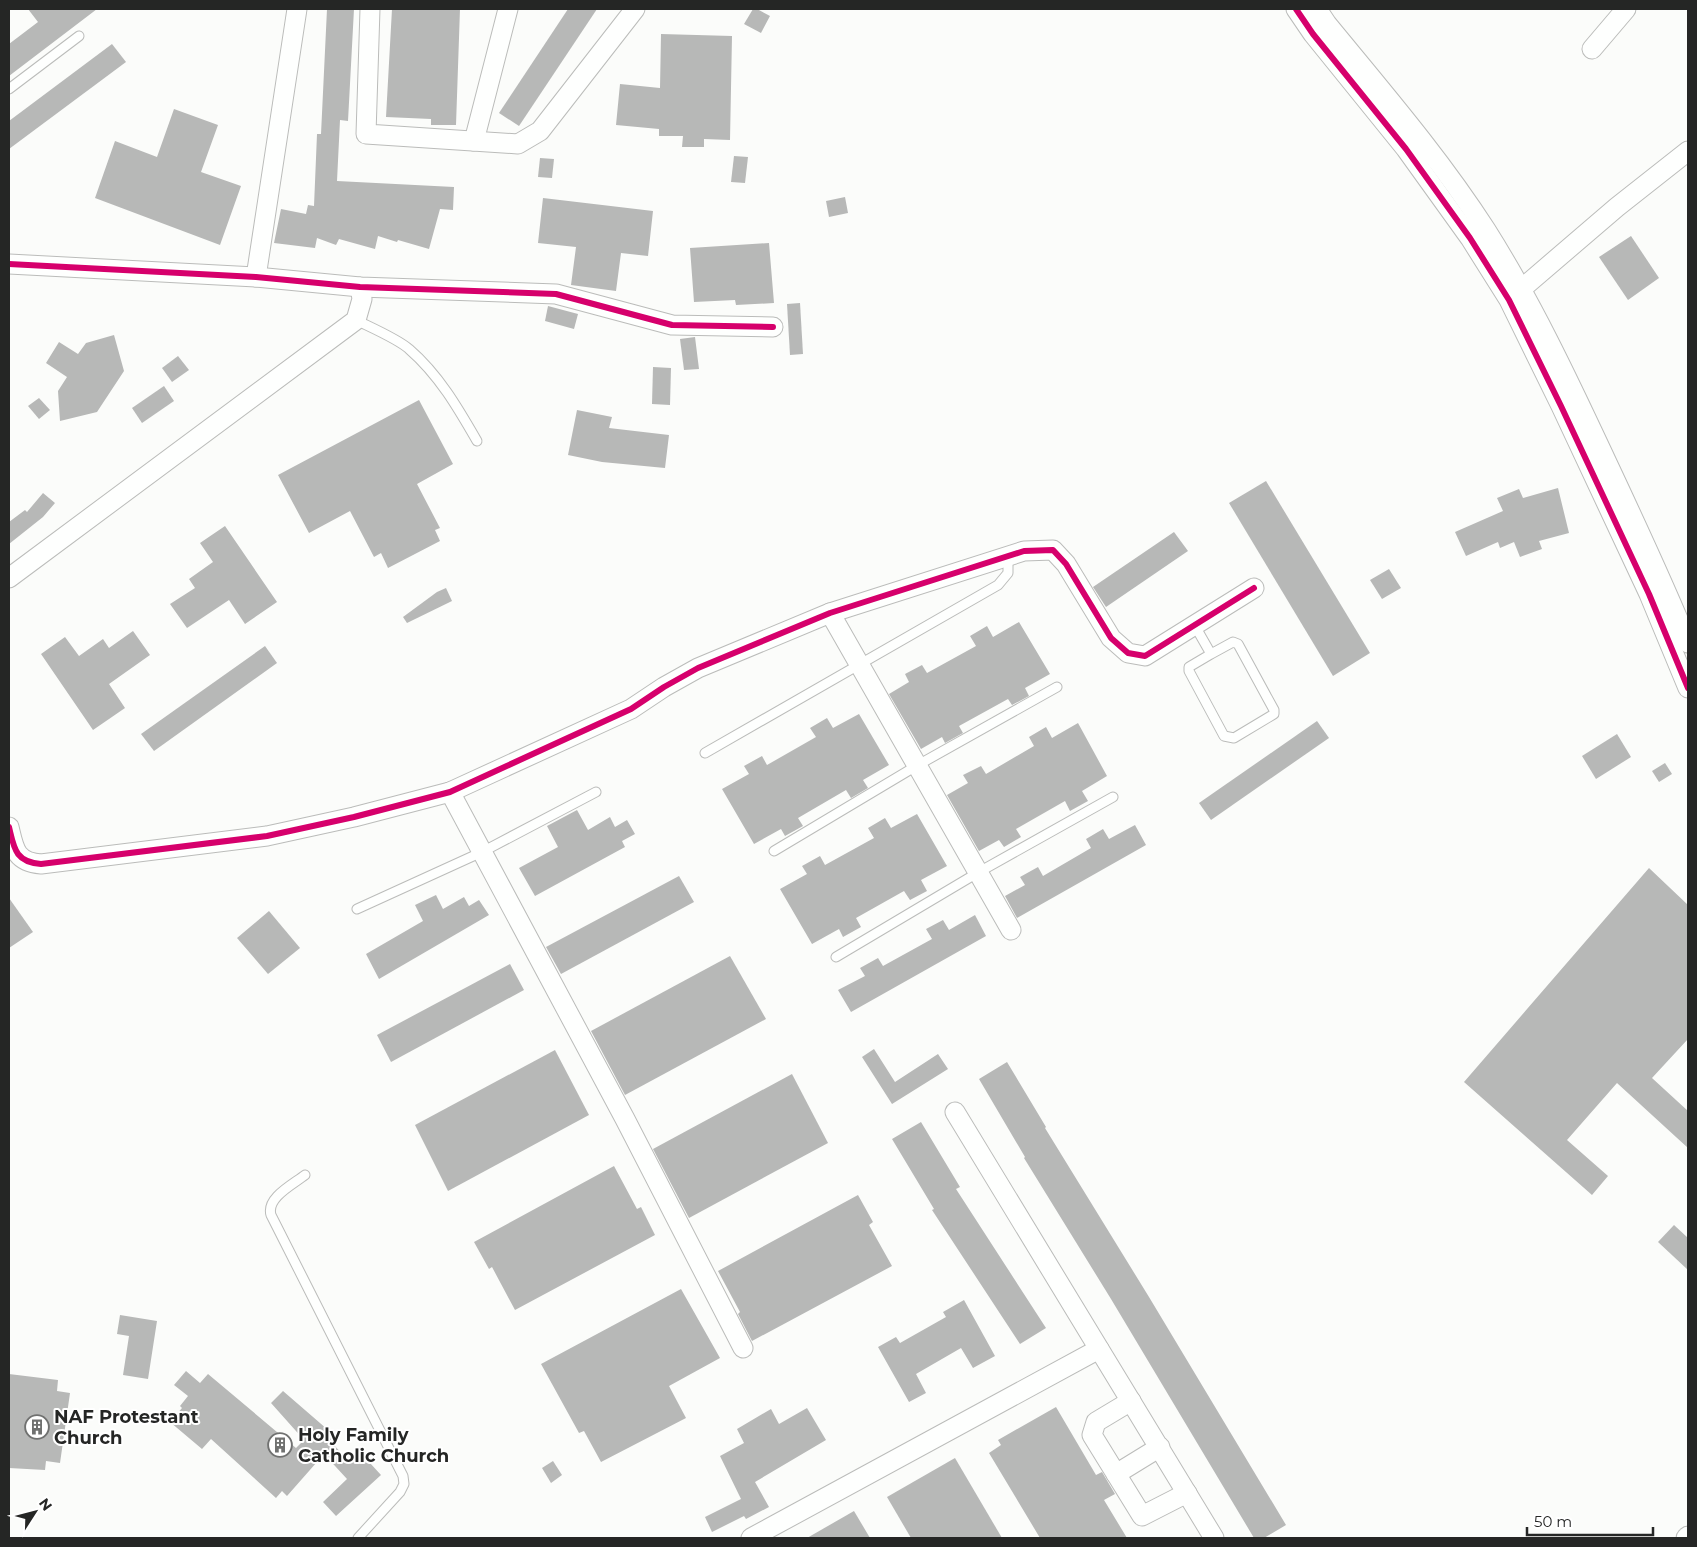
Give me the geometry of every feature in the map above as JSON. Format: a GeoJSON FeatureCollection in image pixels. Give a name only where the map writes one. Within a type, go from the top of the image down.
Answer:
{"type":"FeatureCollection","features":[{"type":"Feature","properties":{"kind":"street"},"geometry":{"type":"LineString","coordinates":[[256,278],[297,9]]}},
{"type":"Feature","properties":{"kind":"street"},"geometry":{"type":"LineString","coordinates":[[370,9],[366,134],[518,144],[540,131],[635,9]]}},
{"type":"Feature","properties":{"kind":"street"},"geometry":{"type":"LineString","coordinates":[[474,141],[508,9]]}},
{"type":"Feature","properties":{"kind":"street"},"geometry":{"type":"LineString","coordinates":[[1296,9],[1312,34],[1406,149],[1470,238],[1515,294],[1577,398],[1665,587],[1688,643]]}},
{"type":"Feature","properties":{"kind":"street"},"geometry":{"type":"LineString","coordinates":[[1317,9],[1327,24],[1420,138],[1485,229],[1515,294],[1561,406],[1649,594],[1688,688]]}},
{"type":"Feature","properties":{"kind":"street"},"geometry":{"type":"LineString","coordinates":[[1592,49],[1626,9]]}},
{"type":"Feature","properties":{"kind":"street"},"geometry":{"type":"LineString","coordinates":[[1515,294],[1688,151]]}},
{"type":"Feature","properties":{"kind":"street"},"geometry":{"type":"LineString","coordinates":[[9,264],[256,278],[360,287],[556,294],[672,325],[773,327]]}},
{"type":"Feature","properties":{"kind":"street"},"geometry":{"type":"LineString","coordinates":[[9,578],[356,320],[362,299],[360,287]]}},
{"type":"Feature","properties":{"kind":"street"},"geometry":{"type":"LineString","coordinates":[[10,836],[16,852],[25,862],[41,864],[267,836],[354,817],[450,792],[631,708],[698,668],[830,613],[1024,551],[1053,550],[1066,564],[1111,638],[1128,653],[1145,656],[1254,588]]}},
{"type":"Feature","properties":{"kind":"street"},"geometry":{"type":"LineString","coordinates":[[830,613],[1011,930]]}},
{"type":"Feature","properties":{"kind":"street"},"geometry":{"type":"LineString","coordinates":[[450,792],[625,1119],[743,1348]]}},
{"type":"Feature","properties":{"kind":"street"},"geometry":{"type":"LineString","coordinates":[[955,1112],[1214,1538]]}},
{"type":"Feature","properties":{"kind":"street"},"geometry":{"type":"LineString","coordinates":[[751,1538],[1099,1349]]}},
{"type":"Feature","properties":{"kind":"street"},"geometry":{"type":"LineString","coordinates":[[1131,1401],[1096,1422],[1092,1435],[1142,1516],[1187,1492]]}},
{"type":"Feature","properties":{"kind":"street"},"geometry":{"type":"LineString","coordinates":[[1116,1474],[1160,1447]]}},
{"type":"Feature","properties":{"kind":"lane"},"geometry":{"type":"LineString","coordinates":[[9,89],[79,36]]}},
{"type":"Feature","properties":{"kind":"lane"},"geometry":{"type":"LineString","coordinates":[[356,320],[408,348],[438,379],[455,402],[477,441]]}},
{"type":"Feature","properties":{"kind":"lane"},"geometry":{"type":"LineString","coordinates":[[705,753],[998,584],[1008,572],[1008,556]]}},
{"type":"Feature","properties":{"kind":"lane"},"geometry":{"type":"LineString","coordinates":[[1195,626],[1211,654]]}},
{"type":"Feature","properties":{"kind":"lane"},"geometry":{"type":"LineString","coordinates":[[1233,642],[1238,644],[1274,710],[1274,714],[1268,720],[1234,738],[1224,736],[1189,671],[1189,666],[1211,654],[1233,642]]}},
{"type":"Feature","properties":{"kind":"lane"},"geometry":{"type":"LineString","coordinates":[[774,851],[918,765],[1056,688]]}},
{"type":"Feature","properties":{"kind":"lane"},"geometry":{"type":"LineString","coordinates":[[357,909],[482,852],[596,792]]}},
{"type":"Feature","properties":{"kind":"lane"},"geometry":{"type":"LineString","coordinates":[[836,957],[979,872],[1113,797]]}},
{"type":"Feature","properties":{"kind":"lane"},"geometry":{"type":"LineString","coordinates":[[304,1175],[272,1201],[269,1209],[271,1216],[403,1476],[404,1484],[400,1492],[358,1538]]}},
{"type":"Feature","properties":{"kind":"building"},"geometry":{"type":"Polygon","coordinates":[[[28,9],[97,9],[9,76],[9,44],[38,22],[28,9]]]}},
{"type":"Feature","properties":{"kind":"building"},"geometry":{"type":"Polygon","coordinates":[[[327,9],[354,9],[348,121],[340,120],[337,181],[454,187],[453,210],[440,209],[429,249],[378,236],[375,249],[339,239],[336,245],[317,238],[315,248],[274,243],[281,209],[306,214],[308,205],[314,206],[317,134],[321,134],[327,9]]]}},
{"type":"Feature","properties":{"kind":"building"},"geometry":{"type":"Polygon","coordinates":[[[392,9],[460,9],[456,125],[431,125],[431,119],[386,117],[392,9]]]}},
{"type":"Feature","properties":{"kind":"building"},"geometry":{"type":"Polygon","coordinates":[[[568,9],[597,9],[519,126],[499,113],[568,9]]]}},
{"type":"Feature","properties":{"kind":"building"},"geometry":{"type":"Polygon","coordinates":[[[753,9],[757,9],[770,16],[761,33],[744,24],[753,9]]]}},
{"type":"Feature","properties":{"kind":"building"},"geometry":{"type":"Polygon","coordinates":[[[661,34],[732,36],[730,140],[704,139],[704,147],[682,147],[683,136],[659,136],[659,129],[616,125],[620,84],[660,88],[661,34]]]}},
{"type":"Feature","properties":{"kind":"building"},"geometry":{"type":"Polygon","coordinates":[[[112,44],[126,62],[9,149],[9,121],[112,44]]]}},
{"type":"Feature","properties":{"kind":"building"},"geometry":{"type":"Polygon","coordinates":[[[174,109],[218,125],[201,172],[241,186],[220,245],[95,198],[115,141],[157,157],[174,109]]]}},
{"type":"Feature","properties":{"kind":"building"},"geometry":{"type":"Polygon","coordinates":[[[734,156],[748,157],[745,183],[731,182],[734,156]]]}},
{"type":"Feature","properties":{"kind":"building"},"geometry":{"type":"Polygon","coordinates":[[[540,158],[554,159],[552,178],[538,177],[540,158]]]}},
{"type":"Feature","properties":{"kind":"building"},"geometry":{"type":"Polygon","coordinates":[[[845,197],[848,213],[829,217],[826,201],[845,197]]]}},
{"type":"Feature","properties":{"kind":"building"},"geometry":{"type":"Polygon","coordinates":[[[543,198],[653,211],[648,256],[621,253],[616,291],[571,285],[576,247],[538,243],[543,198]]]}},
{"type":"Feature","properties":{"kind":"building"},"geometry":{"type":"Polygon","coordinates":[[[1631,236],[1659,278],[1628,300],[1599,257],[1631,236]]]}},
{"type":"Feature","properties":{"kind":"building"},"geometry":{"type":"Polygon","coordinates":[[[769,243],[774,303],[736,305],[735,300],[694,302],[690,248],[769,243]]]}},
{"type":"Feature","properties":{"kind":"building"},"geometry":{"type":"Polygon","coordinates":[[[800,303],[803,354],[790,355],[787,304],[800,303]]]}},
{"type":"Feature","properties":{"kind":"building"},"geometry":{"type":"Polygon","coordinates":[[[548,306],[578,314],[574,329],[545,321],[548,306]]]}},
{"type":"Feature","properties":{"kind":"building"},"geometry":{"type":"Polygon","coordinates":[[[114,335],[124,371],[97,412],[60,421],[58,391],[67,377],[46,363],[59,342],[78,354],[86,343],[114,335]]]}},
{"type":"Feature","properties":{"kind":"building"},"geometry":{"type":"Polygon","coordinates":[[[695,337],[699,369],[684,370],[680,339],[695,337]]]}},
{"type":"Feature","properties":{"kind":"building"},"geometry":{"type":"Polygon","coordinates":[[[178,356],[189,370],[172,382],[162,368],[178,356]]]}},
{"type":"Feature","properties":{"kind":"building"},"geometry":{"type":"Polygon","coordinates":[[[653,367],[671,368],[670,405],[652,404],[653,367]]]}},
{"type":"Feature","properties":{"kind":"building"},"geometry":{"type":"Polygon","coordinates":[[[164,386],[174,401],[142,423],[132,408],[164,386]]]}},
{"type":"Feature","properties":{"kind":"building"},"geometry":{"type":"Polygon","coordinates":[[[39,398],[50,410],[39,419],[28,406],[39,398]]]}},
{"type":"Feature","properties":{"kind":"building"},"geometry":{"type":"Polygon","coordinates":[[[419,400],[453,464],[417,484],[440,528],[435,530],[440,541],[388,568],[381,553],[374,557],[350,511],[309,533],[278,475],[419,400]]]}},
{"type":"Feature","properties":{"kind":"building"},"geometry":{"type":"Polygon","coordinates":[[[577,410],[612,417],[609,428],[669,435],[665,468],[602,462],[568,455],[577,410]]]}},
{"type":"Feature","properties":{"kind":"building"},"geometry":{"type":"Polygon","coordinates":[[[1266,481],[1370,653],[1333,676],[1229,503],[1266,481]]]}},
{"type":"Feature","properties":{"kind":"building"},"geometry":{"type":"Polygon","coordinates":[[[1558,488],[1569,533],[1539,541],[1542,549],[1520,557],[1514,542],[1500,548],[1498,542],[1466,556],[1455,532],[1503,511],[1497,498],[1519,489],[1523,498],[1558,488]]]}},
{"type":"Feature","properties":{"kind":"building"},"geometry":{"type":"Polygon","coordinates":[[[43,493],[55,503],[43,517],[9,544],[9,522],[25,510],[27,512],[43,493]]]}},
{"type":"Feature","properties":{"kind":"building"},"geometry":{"type":"Polygon","coordinates":[[[225,526],[277,602],[245,624],[229,600],[187,628],[170,604],[195,588],[189,579],[213,562],[200,543],[225,526]]]}},
{"type":"Feature","properties":{"kind":"building"},"geometry":{"type":"Polygon","coordinates":[[[1174,532],[1188,551],[1106,607],[1093,587],[1174,532]]]}},
{"type":"Feature","properties":{"kind":"building"},"geometry":{"type":"Polygon","coordinates":[[[1389,569],[1401,588],[1382,599],[1370,580],[1389,569]]]}},
{"type":"Feature","properties":{"kind":"building"},"geometry":{"type":"Polygon","coordinates":[[[446,588],[452,601],[407,623],[403,617],[437,592],[446,588]]]}},
{"type":"Feature","properties":{"kind":"building"},"geometry":{"type":"Polygon","coordinates":[[[1019,622],[1050,674],[1025,688],[1029,696],[1012,705],[1008,699],[959,726],[963,733],[945,743],[942,737],[921,749],[889,694],[909,682],[905,674],[922,665],[927,673],[976,646],[970,636],[987,626],[993,637],[1019,622]]]}},
{"type":"Feature","properties":{"kind":"building"},"geometry":{"type":"Polygon","coordinates":[[[133,631],[150,655],[109,684],[125,708],[93,730],[41,654],[65,637],[79,656],[103,639],[109,648],[133,631]]]}},
{"type":"Feature","properties":{"kind":"building"},"geometry":{"type":"Polygon","coordinates":[[[265,646],[277,663],[154,751],[141,734],[265,646]]]}},
{"type":"Feature","properties":{"kind":"building"},"geometry":{"type":"Polygon","coordinates":[[[859,714],[889,765],[863,780],[868,788],[851,798],[846,790],[798,818],[803,826],[785,836],[781,829],[754,844],[722,789],[749,774],[744,766],[762,756],[767,765],[816,737],[810,728],[827,718],[833,728],[859,714]]]}},
{"type":"Feature","properties":{"kind":"building"},"geometry":{"type":"Polygon","coordinates":[[[1317,721],[1329,738],[1211,820],[1199,803],[1317,721]]]}},
{"type":"Feature","properties":{"kind":"building"},"geometry":{"type":"Polygon","coordinates":[[[1078,723],[1107,776],[1082,791],[1088,801],[1070,811],[1065,801],[1016,829],[1021,837],[1004,847],[999,840],[979,851],[947,795],[968,783],[963,775],[981,766],[986,774],[1034,746],[1029,737],[1046,727],[1052,738],[1078,723]]]}},
{"type":"Feature","properties":{"kind":"building"},"geometry":{"type":"Polygon","coordinates":[[[1617,734],[1631,757],[1596,779],[1582,756],[1617,734]]]}},
{"type":"Feature","properties":{"kind":"building"},"geometry":{"type":"Polygon","coordinates":[[[1665,763],[1672,774],[1659,782],[1652,771],[1665,763]]]}},
{"type":"Feature","properties":{"kind":"building"},"geometry":{"type":"Polygon","coordinates":[[[577,810],[588,830],[610,817],[615,827],[627,820],[635,834],[622,841],[625,847],[535,896],[519,868],[558,847],[547,826],[577,810]]]}},
{"type":"Feature","properties":{"kind":"building"},"geometry":{"type":"Polygon","coordinates":[[[917,814],[947,866],[921,880],[927,891],[910,900],[904,891],[856,918],[861,927],[843,937],[839,929],[812,944],[780,889],[807,874],[802,866],[820,856],[825,865],[874,838],[868,828],[885,818],[891,828],[917,814]]]}},
{"type":"Feature","properties":{"kind":"building"},"geometry":{"type":"Polygon","coordinates":[[[1135,825],[1146,845],[1017,918],[1005,896],[1025,885],[1020,877],[1038,867],[1043,876],[1091,848],[1086,839],[1103,829],[1109,839],[1135,825]]]}},
{"type":"Feature","properties":{"kind":"building"},"geometry":{"type":"Polygon","coordinates":[[[1649,868],[1688,905],[1688,1039],[1652,1078],[1688,1111],[1688,1148],[1617,1083],[1567,1140],[1608,1176],[1592,1195],[1464,1082],[1649,868]]]}},
{"type":"Feature","properties":{"kind":"building"},"geometry":{"type":"Polygon","coordinates":[[[679,876],[694,902],[561,974],[546,947],[679,876]]]}},
{"type":"Feature","properties":{"kind":"building"},"geometry":{"type":"Polygon","coordinates":[[[436,895],[443,909],[464,897],[469,906],[479,900],[489,915],[379,979],[366,954],[423,921],[415,905],[436,895]]]}},
{"type":"Feature","properties":{"kind":"building"},"geometry":{"type":"Polygon","coordinates":[[[9,898],[33,932],[9,948],[9,898]]]}},
{"type":"Feature","properties":{"kind":"building"},"geometry":{"type":"Polygon","coordinates":[[[269,911],[300,948],[268,974],[237,938],[269,911]]]}},
{"type":"Feature","properties":{"kind":"building"},"geometry":{"type":"Polygon","coordinates":[[[975,915],[986,936],[851,1012],[838,990],[865,976],[860,968],[878,958],[883,966],[932,939],[926,929],[943,920],[949,930],[975,915]]]}},
{"type":"Feature","properties":{"kind":"building"},"geometry":{"type":"Polygon","coordinates":[[[730,956],[766,1019],[625,1095],[591,1031],[730,956]]]}},
{"type":"Feature","properties":{"kind":"building"},"geometry":{"type":"Polygon","coordinates":[[[510,964],[524,990],[391,1062],[377,1035],[510,964]]]}},
{"type":"Feature","properties":{"kind":"building"},"geometry":{"type":"Polygon","coordinates":[[[874,1049],[895,1082],[938,1054],[948,1069],[892,1104],[862,1057],[874,1049]]]}},
{"type":"Feature","properties":{"kind":"building"},"geometry":{"type":"Polygon","coordinates":[[[555,1050],[589,1115],[448,1191],[415,1125],[555,1050]]]}},
{"type":"Feature","properties":{"kind":"building"},"geometry":{"type":"Polygon","coordinates":[[[1007,1062],[1045,1128],[1286,1525],[1264,1538],[1254,1538],[1024,1158],[979,1079],[1007,1062]]]}},
{"type":"Feature","properties":{"kind":"building"},"geometry":{"type":"Polygon","coordinates":[[[792,1074],[828,1143],[689,1218],[653,1149],[792,1074]]]}},
{"type":"Feature","properties":{"kind":"building"},"geometry":{"type":"Polygon","coordinates":[[[921,1122],[960,1187],[956,1189],[1046,1328],[1020,1344],[932,1210],[934,1209],[892,1139],[921,1122]]]}},
{"type":"Feature","properties":{"kind":"building"},"geometry":{"type":"Polygon","coordinates":[[[614,1166],[637,1209],[641,1207],[655,1235],[515,1310],[492,1267],[489,1269],[474,1242],[614,1166]]]}},
{"type":"Feature","properties":{"kind":"building"},"geometry":{"type":"Polygon","coordinates":[[[858,1195],[873,1222],[869,1225],[892,1266],[752,1341],[738,1314],[740,1312],[718,1271],[858,1195]]]}},
{"type":"Feature","properties":{"kind":"building"},"geometry":{"type":"Polygon","coordinates":[[[1674,1225],[1688,1238],[1688,1270],[1658,1242],[1674,1225]]]}},
{"type":"Feature","properties":{"kind":"building"},"geometry":{"type":"Polygon","coordinates":[[[681,1289],[720,1358],[669,1386],[686,1418],[601,1462],[584,1431],[579,1433],[541,1364],[681,1289]]]}},
{"type":"Feature","properties":{"kind":"building"},"geometry":{"type":"Polygon","coordinates":[[[964,1300],[995,1356],[973,1368],[961,1348],[916,1374],[926,1393],[909,1402],[878,1347],[896,1337],[900,1343],[946,1317],[943,1312],[964,1300]]]}},
{"type":"Feature","properties":{"kind":"building"},"geometry":{"type":"Polygon","coordinates":[[[120,1315],[157,1321],[148,1379],[123,1375],[129,1336],[117,1334],[120,1315]]]}},
{"type":"Feature","properties":{"kind":"building"},"geometry":{"type":"Polygon","coordinates":[[[186,1371],[200,1383],[208,1374],[296,1448],[304,1440],[271,1403],[283,1391],[335,1436],[330,1441],[349,1461],[359,1451],[381,1475],[336,1516],[323,1502],[347,1479],[324,1454],[287,1496],[282,1491],[276,1498],[211,1439],[202,1449],[170,1422],[182,1408],[180,1406],[188,1396],[174,1385],[186,1371]]]}},
{"type":"Feature","properties":{"kind":"building","name":"NAF Protestant Church"},"geometry":{"type":"Polygon","coordinates":[[[9,1374],[58,1380],[57,1391],[70,1393],[60,1463],[46,1461],[45,1470],[9,1468],[9,1374]]]}},
{"type":"Feature","properties":{"kind":"building"},"geometry":{"type":"Polygon","coordinates":[[[1056,1407],[1096,1475],[1102,1472],[1115,1494],[1104,1500],[1127,1538],[1040,1538],[989,1453],[1001,1445],[998,1440],[1056,1407]]]}},
{"type":"Feature","properties":{"kind":"building"},"geometry":{"type":"Polygon","coordinates":[[[807,1408],[826,1440],[755,1482],[769,1507],[746,1519],[744,1516],[712,1532],[705,1517],[741,1499],[720,1456],[744,1443],[737,1429],[771,1409],[779,1424],[807,1408]]]}},
{"type":"Feature","properties":{"kind":"building"},"geometry":{"type":"Polygon","coordinates":[[[955,1458],[1002,1538],[911,1538],[887,1497],[955,1458]]]}},
{"type":"Feature","properties":{"kind":"building"},"geometry":{"type":"Polygon","coordinates":[[[553,1461],[562,1475],[551,1483],[542,1468],[553,1461]]]}},
{"type":"Feature","properties":{"kind":"building"},"geometry":{"type":"Polygon","coordinates":[[[854,1511],[870,1538],[807,1538],[854,1511]]]}},
{"type":"Feature","properties":{"kind":"cycle path"},"geometry":{"type":"LineString","coordinates":[[1296,9],[1313,34],[1406,149],[1470,238],[1509,300],[1649,594],[1688,688]]}},
{"type":"Feature","properties":{"kind":"cycle path"},"geometry":{"type":"LineString","coordinates":[[9,264],[256,277],[360,287],[556,294],[672,325],[773,327]]}},
{"type":"Feature","properties":{"kind":"cycle path"},"geometry":{"type":"LineString","coordinates":[[9,827],[17,853],[32,863],[41,864],[267,836],[354,817],[450,792],[631,709],[664,687],[698,668],[830,613],[1024,551],[1053,550],[1066,564],[1111,638],[1128,653],[1145,656],[1254,588]]}},
{"type":"Feature","properties":{"kind":"place","name":"NAF Protestant Church"},"geometry":{"type":"Point","coordinates":[37,1427]}},
{"type":"Feature","properties":{"kind":"place","name":"Holy Family Catholic Church"},"geometry":{"type":"Point","coordinates":[280,1445]}}]}
